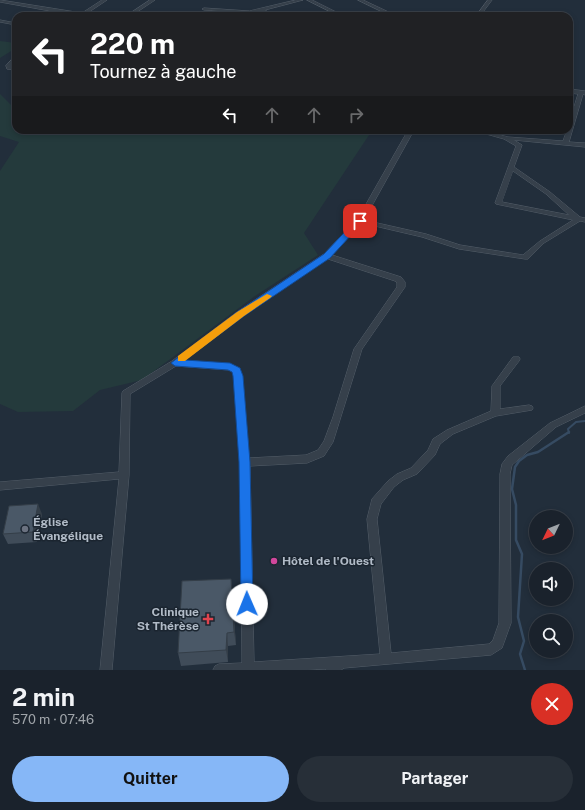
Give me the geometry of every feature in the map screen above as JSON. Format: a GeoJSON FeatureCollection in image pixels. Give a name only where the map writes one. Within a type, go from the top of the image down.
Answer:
{"type":"FeatureCollection","features":[{"type":"Feature","properties":{"kind":"street"},"geometry":{"type":"LineString","coordinates":[[85,12],[105,0]]}},
{"type":"Feature","properties":{"kind":"street"},"geometry":{"type":"LineString","coordinates":[[134,12],[153,0]]}},
{"type":"Feature","properties":{"kind":"street"},"geometry":{"type":"LineString","coordinates":[[245,12],[262,10],[302,0]]}},
{"type":"Feature","properties":{"kind":"street"},"geometry":{"type":"LineString","coordinates":[[309,0],[334,12]]}},
{"type":"Feature","properties":{"kind":"street"},"geometry":{"type":"LineString","coordinates":[[360,0],[387,12]]}},
{"type":"Feature","properties":{"kind":"street"},"geometry":{"type":"LineString","coordinates":[[481,12],[490,0]]}},
{"type":"Feature","properties":{"kind":"street"},"geometry":{"type":"LineString","coordinates":[[0,1],[63,12]]}},
{"type":"Feature","properties":{"kind":"street"},"geometry":{"type":"LineString","coordinates":[[204,9],[229,12]]}},
{"type":"Feature","properties":{"kind":"street"},"geometry":{"type":"LineString","coordinates":[[0,21],[12,23]]}},
{"type":"Feature","properties":{"kind":"street"},"geometry":{"type":"LineString","coordinates":[[12,62],[8,66],[12,68]]}},
{"type":"Feature","properties":{"kind":"street"},"geometry":{"type":"LineString","coordinates":[[573,92],[583,93],[573,122]]}},
{"type":"Feature","properties":{"kind":"street"},"geometry":{"type":"LineString","coordinates":[[106,670],[124,475],[126,392],[175,363],[240,314],[327,256],[360,221],[408,134]]}},
{"type":"Feature","properties":{"kind":"street"},"geometry":{"type":"LineString","coordinates":[[495,134],[519,145],[512,168],[498,203],[581,219]]}},
{"type":"Feature","properties":{"kind":"street"},"geometry":{"type":"LineString","coordinates":[[566,142],[569,134]]}},
{"type":"Feature","properties":{"kind":"street"},"geometry":{"type":"LineString","coordinates":[[506,138],[566,142],[585,145]]}},
{"type":"Feature","properties":{"kind":"street"},"geometry":{"type":"LineString","coordinates":[[512,168],[548,192],[581,219]]}},
{"type":"Feature","properties":{"kind":"street"},"geometry":{"type":"LineString","coordinates":[[360,221],[424,235],[459,247],[519,258],[530,255],[542,242],[581,219]]}},
{"type":"Feature","properties":{"kind":"street"},"geometry":{"type":"LineString","coordinates":[[245,462],[307,459],[321,453],[328,442],[337,417],[358,349],[401,287],[398,279],[327,256]]}},
{"type":"Feature","properties":{"kind":"street"},"geometry":{"type":"LineString","coordinates":[[495,414],[496,386],[516,359]]}},
{"type":"Feature","properties":{"kind":"street"},"geometry":{"type":"LineString","coordinates":[[175,363],[230,367],[236,370],[245,462],[248,667]]}},
{"type":"Feature","properties":{"kind":"street"},"geometry":{"type":"LineString","coordinates":[[386,659],[372,519],[376,502],[390,484],[400,477],[414,471],[421,465],[432,452],[436,442],[450,432],[495,414],[529,408]]}},
{"type":"Feature","properties":{"kind":"street"},"geometry":{"type":"LineString","coordinates":[[219,670],[386,659],[491,649],[498,644],[505,623],[505,474],[507,464],[510,459],[553,426],[585,409]]}},
{"type":"Feature","properties":{"kind":"street"},"geometry":{"type":"LineString","coordinates":[[0,486],[124,475]]}},
{"type":"Feature","properties":{"kind":"street"},"geometry":{"type":"LineString","coordinates":[[331,670],[342,662]]}},
{"type":"Feature","properties":{"kind":"green space"},"geometry":{"type":"Polygon","coordinates":[[[0,41],[12,42],[12,50],[0,58],[0,41]]]}},
{"type":"Feature","properties":{"kind":"green space"},"geometry":{"type":"Polygon","coordinates":[[[0,94],[12,106],[12,134],[370,134],[304,233],[318,255],[255,296],[142,380],[100,390],[73,411],[18,412],[0,404],[0,171],[19,142],[0,136],[0,94]]]}},
{"type":"Feature","properties":{"kind":"building"},"geometry":{"type":"Polygon","coordinates":[[[38,504],[33,532],[3,534],[9,506],[38,504]]]}},
{"type":"Feature","properties":{"kind":"building","name":"Clinique St Thérèse"},"geometry":{"type":"Polygon","coordinates":[[[231,579],[234,632],[227,633],[226,650],[178,653],[182,581],[231,579]]]}},
{"type":"Feature","properties":{"kind":"waterway"},"geometry":{"type":"LineString","coordinates":[[569,432],[568,429],[576,422],[585,421]]}},
{"type":"Feature","properties":{"kind":"waterway"},"geometry":{"type":"LineString","coordinates":[[525,670],[520,654],[524,641],[518,617],[522,554],[516,540],[516,505],[512,489],[515,467],[519,461],[527,455],[538,452],[569,432]]}},
{"type":"Feature","properties":{"kind":"slow traffic"},"geometry":{"type":"LineString","coordinates":[[181,359],[240,314],[267,296]]}},
{"type":"Feature","properties":{"kind":"place","name":"Église Évangélique"},"geometry":{"type":"Point","coordinates":[25,529]}},
{"type":"Feature","properties":{"kind":"place","name":"Hôtel de l'Ouest"},"geometry":{"type":"Point","coordinates":[274,561]}},
{"type":"Feature","properties":{"kind":"place","name":"Clinique St Thérèse"},"geometry":{"type":"Point","coordinates":[208,619]}},
{"type":"Feature","properties":{"kind":"route"},"geometry":{"type":"LineString","coordinates":[[247,604],[245,462],[238,376],[236,370],[230,367],[175,363],[240,314],[327,256],[360,221]]}}]}
